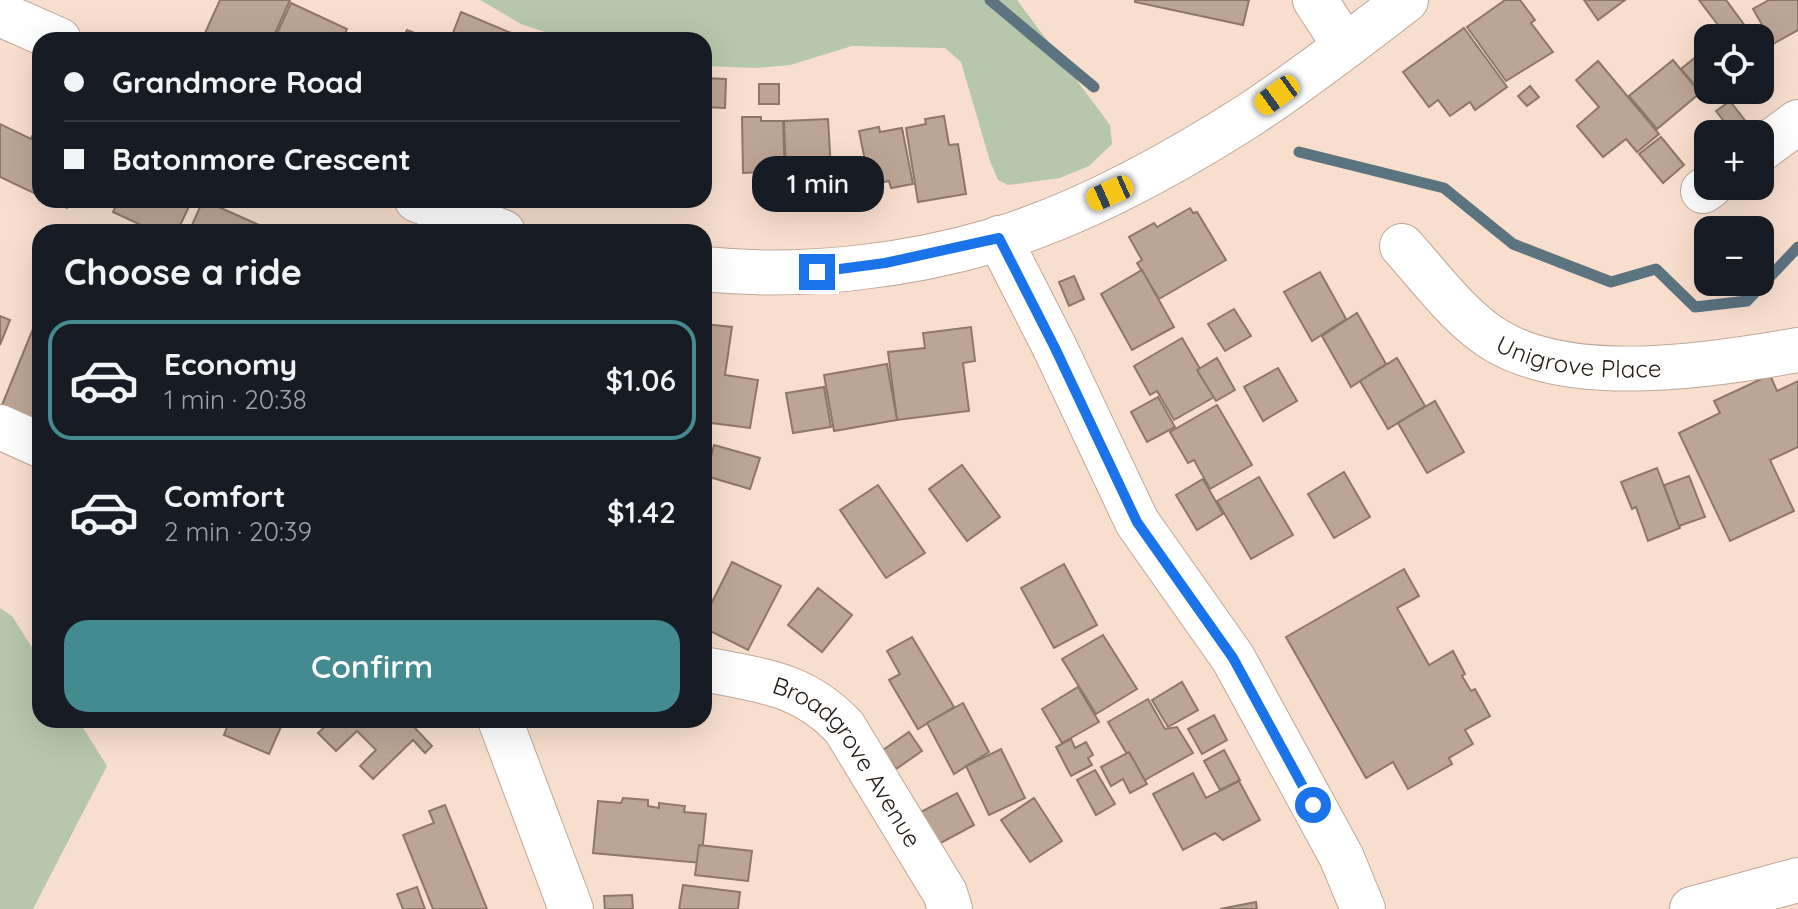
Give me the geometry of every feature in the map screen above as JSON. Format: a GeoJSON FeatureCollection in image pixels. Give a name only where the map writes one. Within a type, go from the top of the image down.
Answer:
{"type":"FeatureCollection","features":[{"type":"Feature","properties":{"kind":"street"},"geometry":{"type":"LineString","coordinates":[[1315,0],[1345,46]]}},
{"type":"Feature","properties":{"kind":"street"},"geometry":{"type":"LineString","coordinates":[[712,270],[740,273],[817,272],[885,263],[999,238],[1041,223],[1110,193],[1255,111],[1406,0]]}},
{"type":"Feature","properties":{"kind":"street"},"geometry":{"type":"LineString","coordinates":[[0,14],[41,32]]}},
{"type":"Feature","properties":{"kind":"street"},"geometry":{"type":"LineString","coordinates":[[1774,140],[1798,122]]}},
{"type":"Feature","properties":{"kind":"street"},"geometry":{"type":"LineString","coordinates":[[438,208],[482,224]]}},
{"type":"Feature","properties":{"kind":"street"},"geometry":{"type":"LineString","coordinates":[[999,238],[1137,522],[1233,658],[1341,856],[1363,909]]}},
{"type":"Feature","properties":{"kind":"street","name":"Unigrove Place"},"geometry":{"type":"LineString","coordinates":[[1402,246],[1459,309],[1495,339],[1520,352],[1559,362],[1627,369],[1735,361],[1798,350]]}},
{"type":"Feature","properties":{"kind":"street"},"geometry":{"type":"LineString","coordinates":[[0,427],[32,441]]}},
{"type":"Feature","properties":{"kind":"street","name":"Broadgrove Avenue"},"geometry":{"type":"LineString","coordinates":[[712,671],[784,686],[807,695],[844,727],[945,893],[950,909]]}},
{"type":"Feature","properties":{"kind":"street"},"geometry":{"type":"LineString","coordinates":[[503,728],[571,909]]}},
{"type":"Feature","properties":{"kind":"street"},"geometry":{"type":"LineString","coordinates":[[1692,909],[1798,880]]}},
{"type":"Feature","properties":{"kind":"green space"},"geometry":{"type":"Polygon","coordinates":[[[480,0],[1017,0],[1110,125],[1112,144],[1089,166],[1060,178],[1008,185],[998,180],[990,161],[961,62],[945,48],[852,46],[790,65],[755,68],[712,66],[712,32],[544,32],[521,24],[480,0]]]}},
{"type":"Feature","properties":{"kind":"green space"},"geometry":{"type":"Polygon","coordinates":[[[0,608],[12,616],[32,647],[32,728],[83,728],[107,766],[33,909],[0,909],[0,608]]]}},
{"type":"Feature","properties":{"kind":"building"},"geometry":{"type":"Polygon","coordinates":[[[220,0],[290,0],[276,32],[205,32],[220,0]]]}},
{"type":"Feature","properties":{"kind":"building"},"geometry":{"type":"Polygon","coordinates":[[[1135,0],[1249,0],[1243,25],[1135,0]]]}},
{"type":"Feature","properties":{"kind":"building"},"geometry":{"type":"Polygon","coordinates":[[[1505,0],[1520,0],[1535,20],[1531,23],[1553,52],[1506,81],[1467,27],[1505,0]]]}},
{"type":"Feature","properties":{"kind":"building"},"geometry":{"type":"Polygon","coordinates":[[[1584,0],[1625,0],[1598,20],[1584,0]]]}},
{"type":"Feature","properties":{"kind":"building"},"geometry":{"type":"Polygon","coordinates":[[[1699,0],[1726,0],[1744,24],[1717,24],[1699,0]]]}},
{"type":"Feature","properties":{"kind":"building"},"geometry":{"type":"Polygon","coordinates":[[[1769,0],[1798,0],[1798,30],[1774,43],[1774,24],[1762,24],[1753,9],[1769,0]]]}},
{"type":"Feature","properties":{"kind":"building"},"geometry":{"type":"Polygon","coordinates":[[[291,3],[347,29],[346,32],[278,32],[291,3]]]}},
{"type":"Feature","properties":{"kind":"building"},"geometry":{"type":"Polygon","coordinates":[[[461,12],[509,32],[453,32],[461,12]]]}},
{"type":"Feature","properties":{"kind":"building"},"geometry":{"type":"Polygon","coordinates":[[[1464,28],[1507,87],[1475,110],[1470,102],[1450,116],[1438,100],[1429,107],[1403,72],[1464,28]]]}},
{"type":"Feature","properties":{"kind":"building"},"geometry":{"type":"Polygon","coordinates":[[[1694,58],[1694,84],[1681,69],[1694,58]]]}},
{"type":"Feature","properties":{"kind":"building"},"geometry":{"type":"Polygon","coordinates":[[[1673,60],[1694,86],[1694,98],[1657,129],[1629,96],[1673,60]]]}},
{"type":"Feature","properties":{"kind":"building"},"geometry":{"type":"Polygon","coordinates":[[[1598,61],[1659,134],[1637,152],[1626,139],[1603,157],[1577,126],[1599,107],[1576,80],[1598,61]]]}},
{"type":"Feature","properties":{"kind":"building"},"geometry":{"type":"Polygon","coordinates":[[[712,78],[726,79],[725,108],[712,107],[712,78]]]}},
{"type":"Feature","properties":{"kind":"building"},"geometry":{"type":"Polygon","coordinates":[[[759,84],[779,84],[779,104],[759,104],[759,84]]]}},
{"type":"Feature","properties":{"kind":"building"},"geometry":{"type":"Polygon","coordinates":[[[1530,86],[1539,97],[1527,106],[1518,96],[1530,86]]]}},
{"type":"Feature","properties":{"kind":"building"},"geometry":{"type":"Polygon","coordinates":[[[1726,104],[1732,104],[1745,120],[1723,120],[1716,111],[1726,104]]]}},
{"type":"Feature","properties":{"kind":"building"},"geometry":{"type":"Polygon","coordinates":[[[944,116],[949,145],[958,144],[966,194],[918,202],[906,128],[926,124],[925,119],[944,116]]]}},
{"type":"Feature","properties":{"kind":"building"},"geometry":{"type":"Polygon","coordinates":[[[742,117],[783,121],[785,178],[761,178],[761,172],[743,173],[742,117]]]}},
{"type":"Feature","properties":{"kind":"building"},"geometry":{"type":"Polygon","coordinates":[[[828,119],[833,202],[804,203],[804,196],[787,197],[784,121],[828,119]]]}},
{"type":"Feature","properties":{"kind":"building"},"geometry":{"type":"Polygon","coordinates":[[[0,124],[31,139],[32,137],[32,192],[0,177],[0,124]]]}},
{"type":"Feature","properties":{"kind":"building"},"geometry":{"type":"Polygon","coordinates":[[[879,127],[880,132],[902,128],[913,184],[891,188],[889,181],[870,185],[859,131],[879,127]]]}},
{"type":"Feature","properties":{"kind":"building"},"geometry":{"type":"Polygon","coordinates":[[[1661,137],[1684,165],[1663,183],[1639,154],[1661,137]]]}},
{"type":"Feature","properties":{"kind":"building"},"geometry":{"type":"Polygon","coordinates":[[[115,208],[188,208],[181,224],[139,224],[113,212],[115,208]]]}},
{"type":"Feature","properties":{"kind":"building"},"geometry":{"type":"Polygon","coordinates":[[[200,208],[221,208],[257,224],[192,224],[200,208]]]}},
{"type":"Feature","properties":{"kind":"building"},"geometry":{"type":"Polygon","coordinates":[[[1190,208],[1193,213],[1197,212],[1226,260],[1159,299],[1137,263],[1142,260],[1129,237],[1154,223],[1157,227],[1190,208]]]}},
{"type":"Feature","properties":{"kind":"building"},"geometry":{"type":"Polygon","coordinates":[[[1142,270],[1174,327],[1132,350],[1101,294],[1142,270]]]}},
{"type":"Feature","properties":{"kind":"building"},"geometry":{"type":"Polygon","coordinates":[[[1320,272],[1346,319],[1312,341],[1284,292],[1320,272]]]}},
{"type":"Feature","properties":{"kind":"building"},"geometry":{"type":"Polygon","coordinates":[[[1074,276],[1084,299],[1069,306],[1059,282],[1074,276]]]}},
{"type":"Feature","properties":{"kind":"building"},"geometry":{"type":"Polygon","coordinates":[[[1234,309],[1251,336],[1225,351],[1208,324],[1234,309]]]}},
{"type":"Feature","properties":{"kind":"building"},"geometry":{"type":"Polygon","coordinates":[[[1357,313],[1386,364],[1351,387],[1322,336],[1357,313]]]}},
{"type":"Feature","properties":{"kind":"building"},"geometry":{"type":"Polygon","coordinates":[[[0,316],[10,320],[0,345],[0,316]]]}},
{"type":"Feature","properties":{"kind":"building"},"geometry":{"type":"Polygon","coordinates":[[[712,325],[732,327],[725,375],[758,380],[750,428],[712,423],[712,325]]]}},
{"type":"Feature","properties":{"kind":"building"},"geometry":{"type":"Polygon","coordinates":[[[971,327],[975,361],[963,363],[969,411],[897,420],[888,352],[925,348],[923,333],[971,327]]]}},
{"type":"Feature","properties":{"kind":"building"},"geometry":{"type":"Polygon","coordinates":[[[32,331],[32,427],[0,410],[32,331]]]}},
{"type":"Feature","properties":{"kind":"building"},"geometry":{"type":"Polygon","coordinates":[[[1182,338],[1216,396],[1174,420],[1157,391],[1150,395],[1134,366],[1182,338]]]}},
{"type":"Feature","properties":{"kind":"building"},"geometry":{"type":"Polygon","coordinates":[[[1217,358],[1235,390],[1216,401],[1197,370],[1217,358]]]}},
{"type":"Feature","properties":{"kind":"building"},"geometry":{"type":"Polygon","coordinates":[[[1397,358],[1425,406],[1388,429],[1360,381],[1397,358]]]}},
{"type":"Feature","properties":{"kind":"building"},"geometry":{"type":"Polygon","coordinates":[[[887,364],[897,420],[834,431],[824,375],[887,364]]]}},
{"type":"Feature","properties":{"kind":"building"},"geometry":{"type":"Polygon","coordinates":[[[1278,368],[1297,401],[1263,421],[1244,387],[1278,368]]]}},
{"type":"Feature","properties":{"kind":"building"},"geometry":{"type":"Polygon","coordinates":[[[1770,375],[1777,391],[1798,381],[1798,447],[1770,460],[1794,511],[1730,541],[1679,433],[1720,413],[1714,401],[1770,375]]]}},
{"type":"Feature","properties":{"kind":"building"},"geometry":{"type":"Polygon","coordinates":[[[824,387],[831,427],[793,433],[786,393],[824,387]]]}},
{"type":"Feature","properties":{"kind":"building"},"geometry":{"type":"Polygon","coordinates":[[[1158,397],[1175,427],[1147,442],[1131,412],[1158,397]]]}},
{"type":"Feature","properties":{"kind":"building"},"geometry":{"type":"Polygon","coordinates":[[[1435,401],[1464,452],[1427,473],[1398,423],[1435,401]]]}},
{"type":"Feature","properties":{"kind":"building"},"geometry":{"type":"Polygon","coordinates":[[[1217,405],[1252,465],[1210,489],[1194,460],[1188,463],[1170,432],[1217,405]]]}},
{"type":"Feature","properties":{"kind":"building"},"geometry":{"type":"Polygon","coordinates":[[[714,445],[760,458],[750,489],[712,478],[714,445]]]}},
{"type":"Feature","properties":{"kind":"building"},"geometry":{"type":"Polygon","coordinates":[[[962,465],[1000,517],[967,541],[929,489],[962,465]]]}},
{"type":"Feature","properties":{"kind":"building"},"geometry":{"type":"Polygon","coordinates":[[[1657,468],[1680,528],[1648,541],[1636,507],[1632,509],[1621,482],[1657,468]]]}},
{"type":"Feature","properties":{"kind":"building"},"geometry":{"type":"Polygon","coordinates":[[[1344,472],[1370,517],[1334,538],[1308,494],[1344,472]]]}},
{"type":"Feature","properties":{"kind":"building"},"geometry":{"type":"Polygon","coordinates":[[[1689,476],[1705,517],[1679,526],[1664,485],[1689,476]]]}},
{"type":"Feature","properties":{"kind":"building"},"geometry":{"type":"Polygon","coordinates":[[[1259,477],[1293,535],[1251,559],[1217,501],[1259,477]]]}},
{"type":"Feature","properties":{"kind":"building"},"geometry":{"type":"Polygon","coordinates":[[[1203,479],[1223,514],[1197,530],[1176,495],[1203,479]]]}},
{"type":"Feature","properties":{"kind":"building"},"geometry":{"type":"Polygon","coordinates":[[[878,485],[925,553],[886,578],[840,510],[878,485]]]}},
{"type":"Feature","properties":{"kind":"building"},"geometry":{"type":"Polygon","coordinates":[[[732,562],[781,586],[748,650],[712,632],[712,602],[732,562]]]}},
{"type":"Feature","properties":{"kind":"building"},"geometry":{"type":"Polygon","coordinates":[[[1064,564],[1097,625],[1054,648],[1021,588],[1064,564]]]}},
{"type":"Feature","properties":{"kind":"building"},"geometry":{"type":"Polygon","coordinates":[[[1404,569],[1419,596],[1397,608],[1429,665],[1453,651],[1465,674],[1462,676],[1471,691],[1475,689],[1490,716],[1465,730],[1473,744],[1449,758],[1452,764],[1408,789],[1393,762],[1366,778],[1286,637],[1404,569]]]}},
{"type":"Feature","properties":{"kind":"building"},"geometry":{"type":"Polygon","coordinates":[[[818,588],[852,615],[822,652],[788,625],[818,588]]]}},
{"type":"Feature","properties":{"kind":"building"},"geometry":{"type":"Polygon","coordinates":[[[1103,635],[1137,689],[1096,714],[1062,659],[1103,635]]]}},
{"type":"Feature","properties":{"kind":"building"},"geometry":{"type":"Polygon","coordinates":[[[912,637],[954,707],[918,729],[889,680],[900,674],[887,651],[912,637]]]}},
{"type":"Feature","properties":{"kind":"building"},"geometry":{"type":"Polygon","coordinates":[[[1182,682],[1198,710],[1168,727],[1152,700],[1182,682]]]}},
{"type":"Feature","properties":{"kind":"building"},"geometry":{"type":"Polygon","coordinates":[[[1078,687],[1099,722],[1062,743],[1042,709],[1078,687]]]}},
{"type":"Feature","properties":{"kind":"building"},"geometry":{"type":"Polygon","coordinates":[[[1148,699],[1165,729],[1177,727],[1193,753],[1143,781],[1108,722],[1148,699]]]}},
{"type":"Feature","properties":{"kind":"building"},"geometry":{"type":"Polygon","coordinates":[[[963,703],[989,752],[954,774],[927,723],[963,703]]]}},
{"type":"Feature","properties":{"kind":"building"},"geometry":{"type":"Polygon","coordinates":[[[1214,715],[1227,740],[1202,754],[1188,729],[1214,715]]]}},
{"type":"Feature","properties":{"kind":"building"},"geometry":{"type":"Polygon","coordinates":[[[227,728],[280,728],[269,754],[224,735],[227,728]]]}},
{"type":"Feature","properties":{"kind":"building"},"geometry":{"type":"Polygon","coordinates":[[[323,728],[415,728],[432,746],[425,753],[413,740],[373,779],[360,766],[376,750],[357,731],[336,751],[318,733],[323,728]]]}},
{"type":"Feature","properties":{"kind":"building"},"geometry":{"type":"Polygon","coordinates":[[[909,732],[922,751],[896,769],[883,750],[909,732]]]}},
{"type":"Feature","properties":{"kind":"building"},"geometry":{"type":"Polygon","coordinates":[[[1071,739],[1075,748],[1086,742],[1093,755],[1088,758],[1092,765],[1071,776],[1056,747],[1071,739]]]}},
{"type":"Feature","properties":{"kind":"building"},"geometry":{"type":"Polygon","coordinates":[[[1001,749],[1025,798],[989,815],[966,766],[1001,749]]]}},
{"type":"Feature","properties":{"kind":"building"},"geometry":{"type":"Polygon","coordinates":[[[1224,750],[1240,780],[1220,790],[1204,761],[1224,750]]]}},
{"type":"Feature","properties":{"kind":"building"},"geometry":{"type":"Polygon","coordinates":[[[1129,752],[1147,784],[1130,793],[1123,779],[1111,786],[1101,767],[1129,752]]]}},
{"type":"Feature","properties":{"kind":"building"},"geometry":{"type":"Polygon","coordinates":[[[1095,770],[1115,804],[1096,815],[1077,780],[1095,770]]]}},
{"type":"Feature","properties":{"kind":"building"},"geometry":{"type":"Polygon","coordinates":[[[1193,773],[1206,798],[1239,781],[1260,820],[1223,840],[1215,833],[1183,850],[1153,794],[1193,773]]]}},
{"type":"Feature","properties":{"kind":"building"},"geometry":{"type":"Polygon","coordinates":[[[957,793],[974,825],[937,845],[919,813],[957,793]]]}},
{"type":"Feature","properties":{"kind":"building"},"geometry":{"type":"Polygon","coordinates":[[[623,798],[648,800],[648,806],[659,808],[659,803],[685,806],[684,812],[706,814],[701,863],[593,853],[598,801],[621,803],[623,798]]]}},
{"type":"Feature","properties":{"kind":"building"},"geometry":{"type":"Polygon","coordinates":[[[1034,798],[1062,841],[1030,862],[1001,820],[1034,798]]]}},
{"type":"Feature","properties":{"kind":"building"},"geometry":{"type":"Polygon","coordinates":[[[445,805],[487,909],[433,909],[403,835],[434,823],[429,811],[445,805]]]}},
{"type":"Feature","properties":{"kind":"building"},"geometry":{"type":"Polygon","coordinates":[[[699,845],[752,851],[748,881],[695,875],[699,845]]]}},
{"type":"Feature","properties":{"kind":"building"},"geometry":{"type":"Polygon","coordinates":[[[683,885],[740,892],[738,909],[679,909],[683,885]]]}},
{"type":"Feature","properties":{"kind":"building"},"geometry":{"type":"Polygon","coordinates":[[[417,887],[425,909],[403,909],[397,894],[417,887]]]}},
{"type":"Feature","properties":{"kind":"building"},"geometry":{"type":"Polygon","coordinates":[[[632,895],[633,909],[605,909],[604,896],[632,895]]]}},
{"type":"Feature","properties":{"kind":"building"},"geometry":{"type":"Polygon","coordinates":[[[1256,902],[1257,909],[1220,909],[1256,902]]]}},
{"type":"Feature","properties":{"kind":"waterway"},"geometry":{"type":"LineString","coordinates":[[990,0],[1094,87]]}},
{"type":"Feature","properties":{"kind":"waterway"},"geometry":{"type":"LineString","coordinates":[[1299,152],[1444,188],[1513,244],[1611,282],[1656,269],[1695,307],[1747,301],[1798,247]]}},
{"type":"Feature","properties":{"kind":"route"},"geometry":{"type":"LineString","coordinates":[[817,272],[885,263],[999,238],[1137,522],[1233,658],[1313,805]]}}]}
